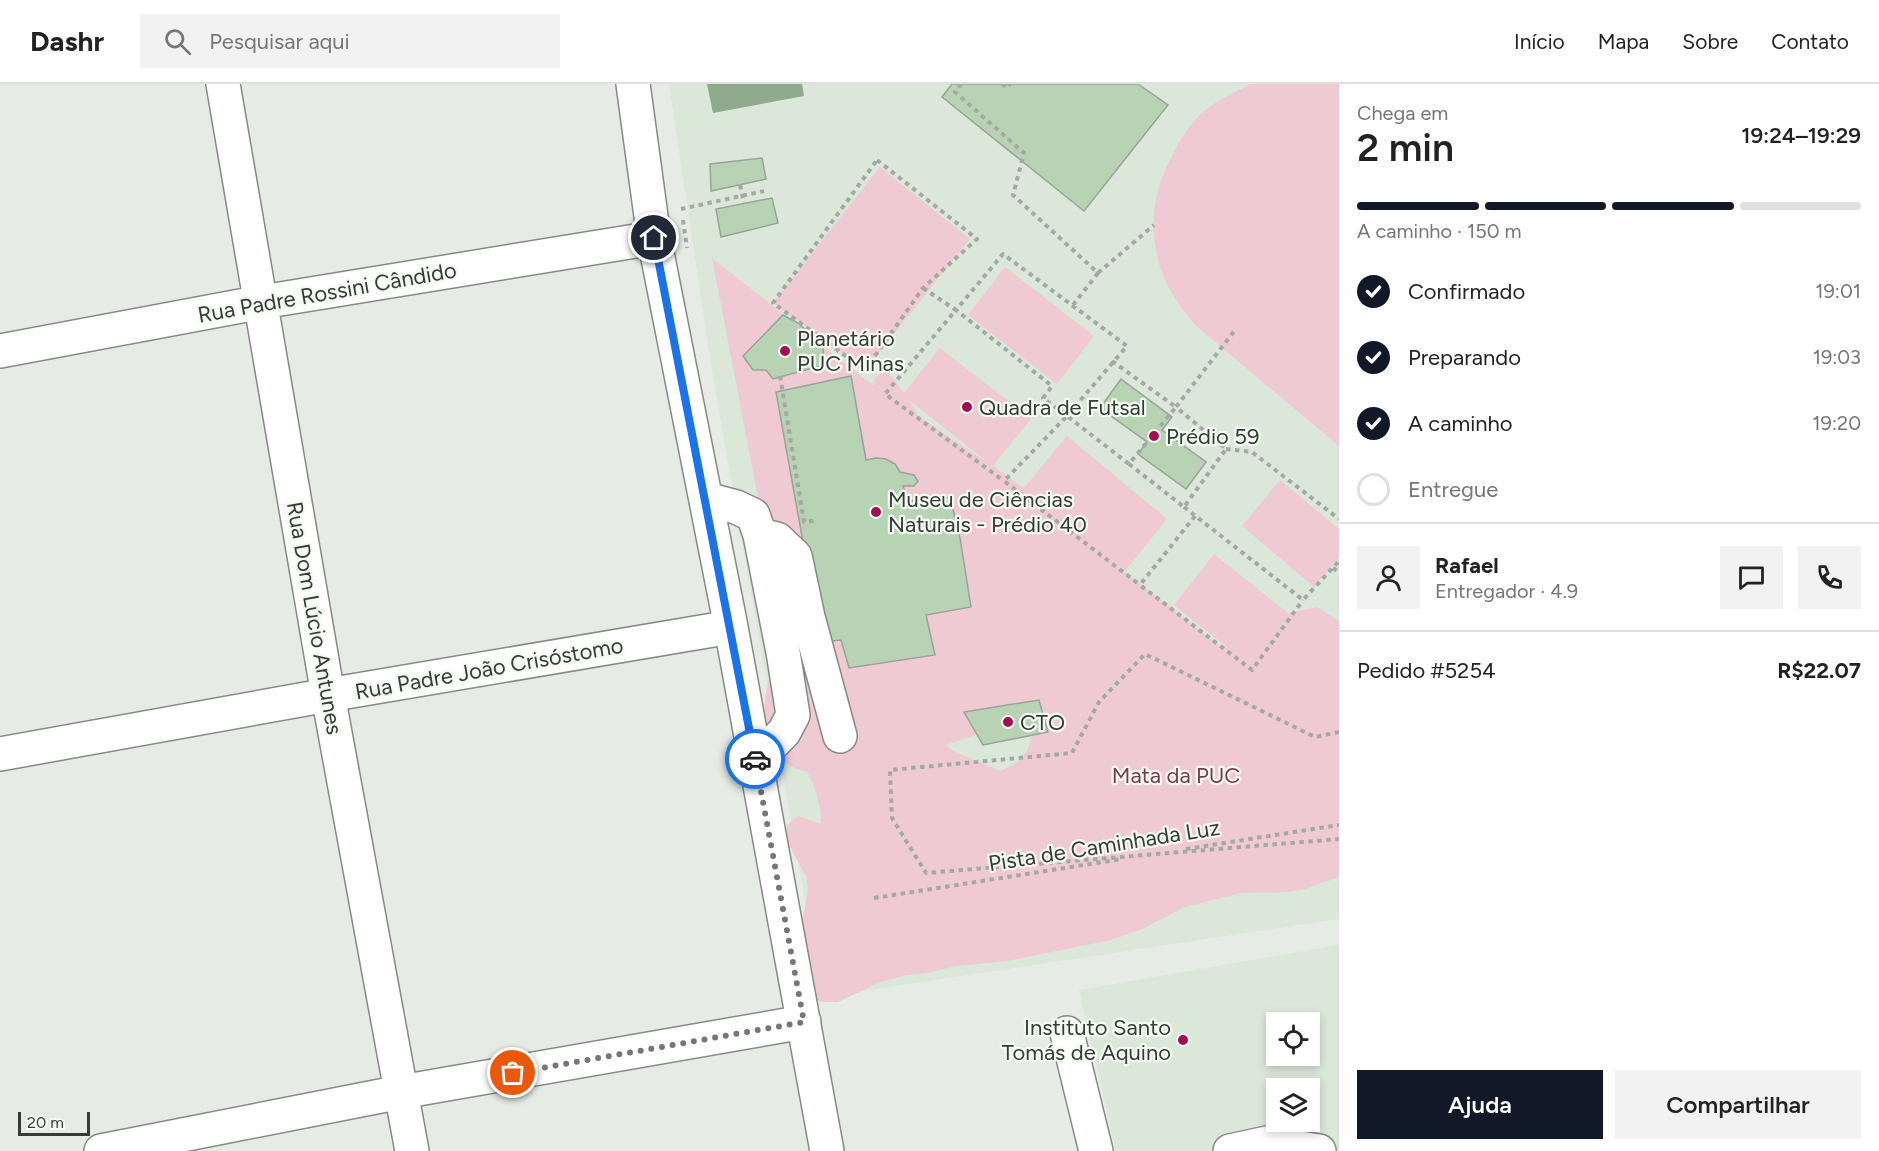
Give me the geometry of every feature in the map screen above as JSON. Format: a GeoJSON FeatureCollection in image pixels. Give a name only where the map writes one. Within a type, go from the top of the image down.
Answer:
{"type":"FeatureCollection","features":[{"type":"Feature","properties":{"kind":"street","name":"Rua Dom Lúcio Antunes"},"geometry":{"type":"LineString","coordinates":[[223,84],[328,695],[412,1151]]}},
{"type":"Feature","properties":{"kind":"street"},"geometry":{"type":"LineString","coordinates":[[633,84],[654,238],[731,627],[827,1151]]}},
{"type":"Feature","properties":{"kind":"street","name":"Rua Padre Rossini Cândido"},"geometry":{"type":"LineString","coordinates":[[0,351],[262,302],[654,238]]}},
{"type":"Feature","properties":{"kind":"street"},"geometry":{"type":"LineString","coordinates":[[706,499],[736,507],[753,515],[760,535],[783,652],[793,715],[784,732],[756,761]]}},
{"type":"Feature","properties":{"kind":"street"},"geometry":{"type":"LineString","coordinates":[[760,535],[777,539],[795,556],[808,617],[840,736]]}},
{"type":"Feature","properties":{"kind":"street","name":"Rua Padre João Crisóstomo"},"geometry":{"type":"LineString","coordinates":[[0,754],[328,695],[731,627]]}},
{"type":"Feature","properties":{"kind":"street"},"geometry":{"type":"LineString","coordinates":[[101,1151],[401,1092],[804,1022]]}},
{"type":"Feature","properties":{"kind":"street"},"geometry":{"type":"LineString","coordinates":[[1066,1033],[1096,1151]]}},
{"type":"Feature","properties":{"kind":"street"},"geometry":{"type":"LineString","coordinates":[[1235,1151],[1267,1143],[1281,1147],[1319,1151]]}},
{"type":"Feature","properties":{"kind":"path"},"geometry":{"type":"LineString","coordinates":[[961,84],[955,92],[1024,153],[1013,195],[1098,273]]}},
{"type":"Feature","properties":{"kind":"path"},"geometry":{"type":"LineString","coordinates":[[1002,84],[1007,88],[1010,84]]}},
{"type":"Feature","properties":{"kind":"path"},"geometry":{"type":"LineString","coordinates":[[877,160],[977,239],[923,288],[865,370],[773,303],[877,160]]}},
{"type":"Feature","properties":{"kind":"path"},"geometry":{"type":"LineString","coordinates":[[740,185],[744,203]]}},
{"type":"Feature","properties":{"kind":"path"},"geometry":{"type":"LineString","coordinates":[[681,209],[764,191]]}},
{"type":"Feature","properties":{"kind":"path"},"geometry":{"type":"LineString","coordinates":[[1073,305],[1098,273],[1154,225]]}},
{"type":"Feature","properties":{"kind":"path"},"geometry":{"type":"LineString","coordinates":[[1004,481],[1067,416],[1127,346],[1003,254],[885,394],[1004,481],[1252,670],[1303,600],[1339,561]]}},
{"type":"Feature","properties":{"kind":"path"},"geometry":{"type":"LineString","coordinates":[[923,288],[956,310],[1052,386],[1043,398],[1303,600]]}},
{"type":"Feature","properties":{"kind":"path"},"geometry":{"type":"LineString","coordinates":[[1129,464],[1235,330]]}},
{"type":"Feature","properties":{"kind":"path"},"geometry":{"type":"LineString","coordinates":[[1112,361],[1176,407],[1226,449],[1252,452],[1339,519]]}},
{"type":"Feature","properties":{"kind":"path"},"geometry":{"type":"LineString","coordinates":[[780,376],[804,522],[818,520]]}},
{"type":"Feature","properties":{"kind":"path"},"geometry":{"type":"LineString","coordinates":[[1184,507],[1226,449]]}},
{"type":"Feature","properties":{"kind":"path"},"geometry":{"type":"LineString","coordinates":[[1140,585],[1195,516]]}},
{"type":"Feature","properties":{"kind":"path"},"geometry":{"type":"LineString","coordinates":[[1333,568],[1339,572]]}},
{"type":"Feature","properties":{"kind":"path"},"geometry":{"type":"LineString","coordinates":[[1339,732],[1315,737],[1145,654],[1099,702],[1072,753],[890,770],[892,818],[926,873],[1339,839]]}},
{"type":"Feature","properties":{"kind":"path","name":"Pista de Caminhada Luz"},"geometry":{"type":"LineString","coordinates":[[874,898],[1339,825]]}},
{"type":"Feature","properties":{"kind":"shaded area"},"geometry":{"type":"Polygon","coordinates":[[[669,84],[1339,84],[1339,919],[822,997],[713,377],[669,84]]]}},
{"type":"Feature","properties":{"kind":"shaded area"},"geometry":{"type":"Polygon","coordinates":[[[707,84],[802,84],[804,96],[713,113],[707,84]]]}},
{"type":"Feature","properties":{"kind":"shaded area","name":"Instituto Santo Tomás de Aquino"},"geometry":{"type":"Polygon","coordinates":[[[1339,945],[1339,1151],[1116,1151],[1079,990],[1339,945]]]}},
{"type":"Feature","properties":{"kind":"green space"},"geometry":{"type":"Polygon","coordinates":[[[1251,84],[1339,84],[1339,446],[1194,324],[1168,287],[1157,257],[1154,222],[1157,194],[1178,144],[1206,110],[1251,84]]]}},
{"type":"Feature","properties":{"kind":"green space"},"geometry":{"type":"Polygon","coordinates":[[[880,167],[970,239],[865,370],[773,303],[880,167]]]}},
{"type":"Feature","properties":{"kind":"green space","name":"Mata da PUC"},"geometry":{"type":"Polygon","coordinates":[[[712,258],[874,386],[875,378],[886,369],[904,393],[940,348],[1031,419],[993,466],[1024,488],[1067,436],[1167,519],[1125,571],[1113,563],[1221,647],[1228,648],[1174,605],[1214,554],[1288,613],[1317,607],[1339,621],[1339,877],[1305,889],[1288,892],[1241,893],[1185,907],[1142,929],[1111,940],[1007,961],[956,966],[907,975],[878,983],[838,1002],[821,1002],[808,997],[794,944],[803,917],[808,890],[806,876],[786,840],[787,825],[798,816],[821,824],[820,810],[807,772],[791,766],[779,757],[766,732],[764,717],[772,671],[790,664],[712,258]],[[909,400],[918,416],[985,461],[985,460],[909,400]],[[1014,721],[946,745],[955,752],[1001,771],[1023,756],[1031,740],[1032,733],[1014,721]]]}},
{"type":"Feature","properties":{"kind":"green space","name":"Quadra de Futsal"},"geometry":{"type":"Polygon","coordinates":[[[1005,267],[1094,336],[1057,384],[968,315],[1005,267]]]}},
{"type":"Feature","properties":{"kind":"green space"},"geometry":{"type":"Polygon","coordinates":[[[1280,480],[1339,529],[1339,557],[1314,587],[1242,526],[1280,480]]]}},
{"type":"Feature","properties":{"kind":"building"},"geometry":{"type":"Polygon","coordinates":[[[952,84],[1138,84],[1168,105],[1084,211],[942,97],[952,84]]]}},
{"type":"Feature","properties":{"kind":"building"},"geometry":{"type":"Polygon","coordinates":[[[762,158],[766,179],[711,191],[710,164],[762,158]]]}},
{"type":"Feature","properties":{"kind":"building"},"geometry":{"type":"Polygon","coordinates":[[[772,198],[778,223],[721,237],[716,209],[772,198]]]}},
{"type":"Feature","properties":{"kind":"building","name":"Planetário PUC Minas"},"geometry":{"type":"Polygon","coordinates":[[[783,315],[798,323],[823,346],[824,365],[773,379],[766,370],[753,370],[743,356],[783,315]]]}},
{"type":"Feature","properties":{"kind":"building","name":"Museu de Ciências Naturais - Prédio 40"},"geometry":{"type":"Polygon","coordinates":[[[851,376],[866,460],[886,459],[895,464],[900,472],[914,475],[918,481],[914,486],[903,486],[909,501],[950,497],[960,538],[971,607],[926,615],[935,655],[849,668],[841,640],[821,642],[776,392],[851,376]]]}},
{"type":"Feature","properties":{"kind":"building","name":"Prédio 59"},"geometry":{"type":"Polygon","coordinates":[[[1121,379],[1172,417],[1162,430],[1206,462],[1186,489],[1138,454],[1147,442],[1100,408],[1121,379]]]}},
{"type":"Feature","properties":{"kind":"building","name":"CTO"},"geometry":{"type":"Polygon","coordinates":[[[1039,700],[1048,732],[983,745],[964,712],[1039,700]]]}},
{"type":"Feature","properties":{"kind":"way so far"},"geometry":{"type":"LineString","coordinates":[[513,1073],[804,1022],[755,759]]}},
{"type":"Feature","properties":{"kind":"place","name":"Planetário PUC Minas"},"geometry":{"type":"Point","coordinates":[785,351]}},
{"type":"Feature","properties":{"kind":"place","name":"Quadra de Futsal"},"geometry":{"type":"Point","coordinates":[967,407]}},
{"type":"Feature","properties":{"kind":"place","name":"Prédio 59"},"geometry":{"type":"Point","coordinates":[1154,436]}},
{"type":"Feature","properties":{"kind":"place","name":"Museu de Ciências Naturais - Prédio 40"},"geometry":{"type":"Point","coordinates":[876,512]}},
{"type":"Feature","properties":{"kind":"place","name":"CTO"},"geometry":{"type":"Point","coordinates":[1008,722]}},
{"type":"Feature","properties":{"kind":"place","name":"Instituto Santo Tomás de Aquino"},"geometry":{"type":"Point","coordinates":[1183,1040]}},
{"type":"Feature","properties":{"kind":"route"},"geometry":{"type":"LineString","coordinates":[[654,238],[755,759]]}}]}
